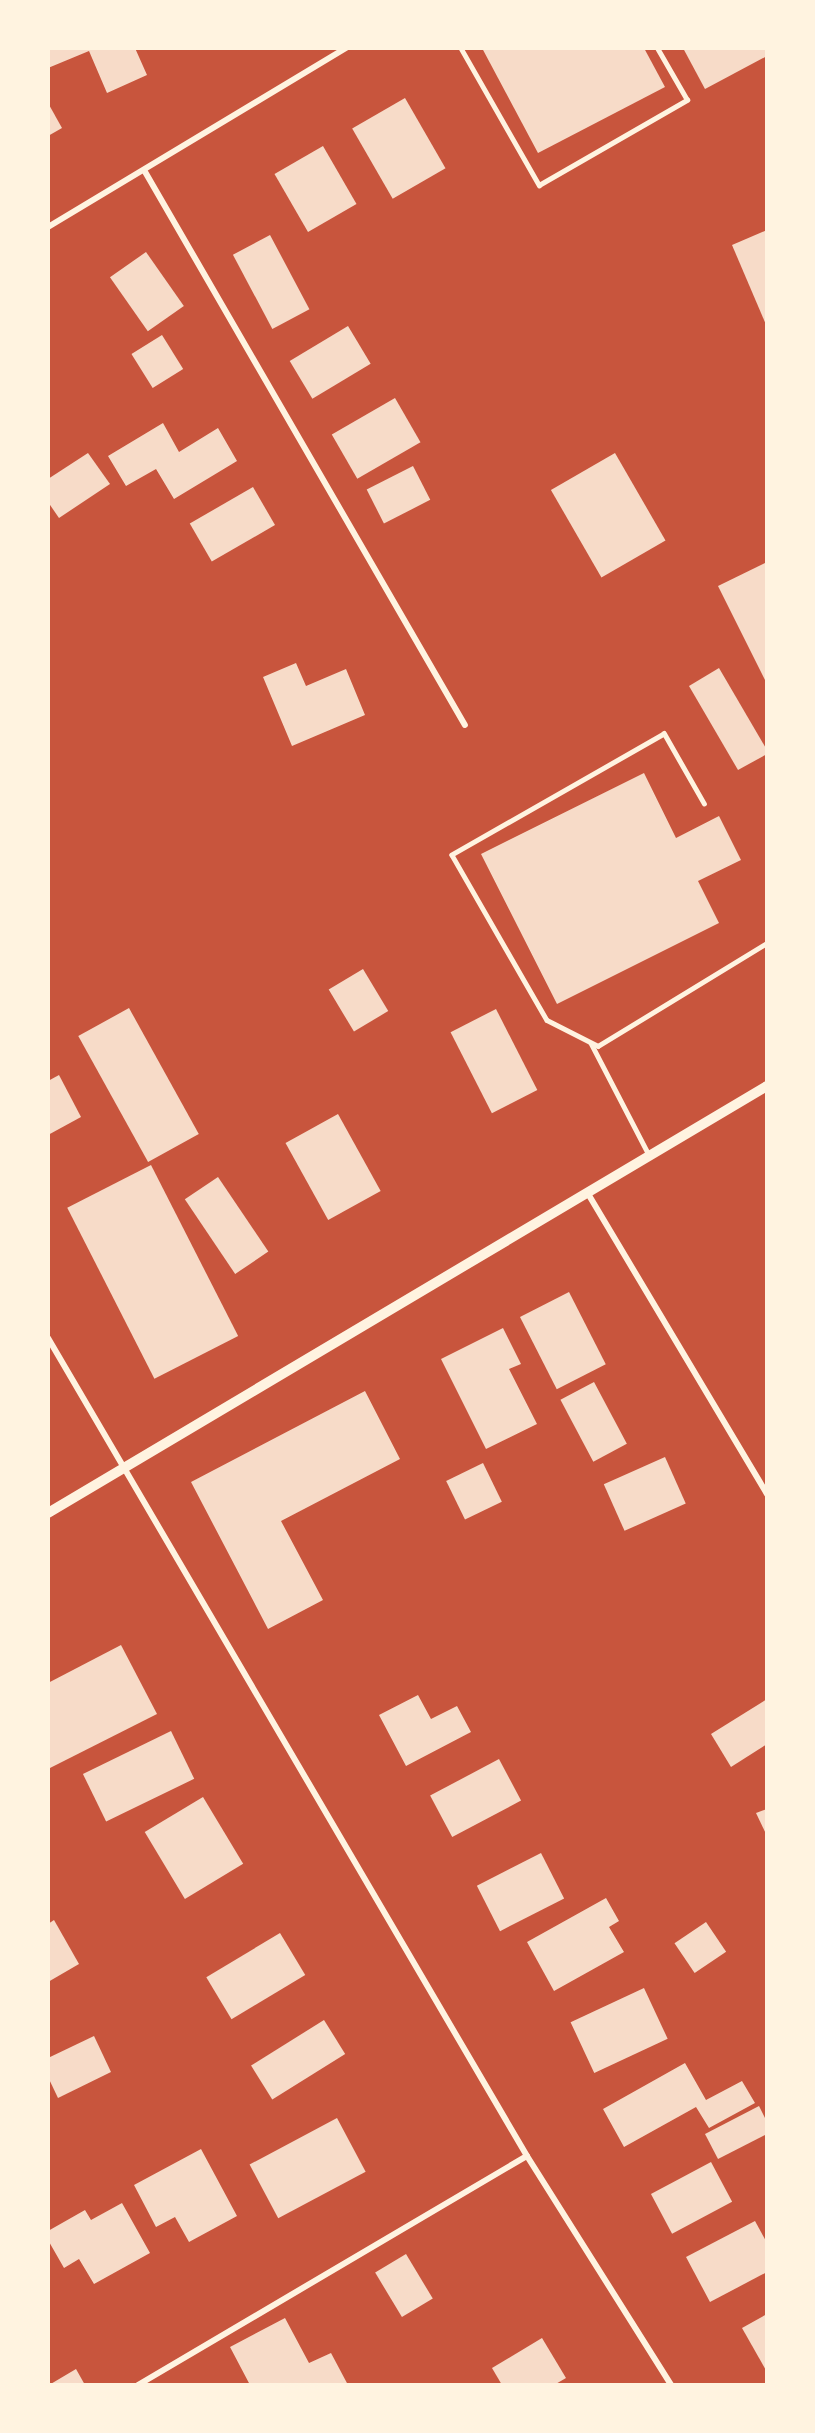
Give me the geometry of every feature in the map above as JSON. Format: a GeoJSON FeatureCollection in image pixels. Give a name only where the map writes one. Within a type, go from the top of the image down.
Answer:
{"type":"FeatureCollection","features":[{"type":"Feature","properties":{"kind":"street"},"geometry":{"type":"LineString","coordinates":[[48,227],[346,48]]}},
{"type":"Feature","properties":{"kind":"street"},"geometry":{"type":"LineString","coordinates":[[144,170],[465,725]]}},
{"type":"Feature","properties":{"kind":"street"},"geometry":{"type":"LineString","coordinates":[[48,1513],[767,1086]]}},
{"type":"Feature","properties":{"kind":"street"},"geometry":{"type":"LineString","coordinates":[[587,1192],[767,1494]]}},
{"type":"Feature","properties":{"kind":"street"},"geometry":{"type":"LineString","coordinates":[[48,1338],[126,1466],[527,2156],[671,2385]]}},
{"type":"Feature","properties":{"kind":"street"},"geometry":{"type":"LineString","coordinates":[[138,2385],[527,2156]]}},
{"type":"Feature","properties":{"kind":"lane"},"geometry":{"type":"LineString","coordinates":[[461,48],[539,184],[687,100],[657,48]]}},
{"type":"Feature","properties":{"kind":"lane"},"geometry":{"type":"LineString","coordinates":[[704,804],[664,734],[452,855],[547,1020],[598,1046],[767,943]]}},
{"type":"Feature","properties":{"kind":"lane"},"geometry":{"type":"LineString","coordinates":[[591,1042],[649,1155]]}},
{"type":"Feature","properties":{"kind":"building"},"geometry":{"type":"Polygon","coordinates":[[[48,48],[135,48],[147,75],[107,93],[89,51],[48,68],[48,48]]]}},
{"type":"Feature","properties":{"kind":"building"},"geometry":{"type":"Polygon","coordinates":[[[482,48],[644,48],[665,87],[538,153],[482,48]]]}},
{"type":"Feature","properties":{"kind":"building"},"geometry":{"type":"Polygon","coordinates":[[[683,48],[767,48],[767,56],[705,89],[683,48]]]}},
{"type":"Feature","properties":{"kind":"building"},"geometry":{"type":"Polygon","coordinates":[[[405,98],[446,168],[393,199],[352,128],[405,98]]]}},
{"type":"Feature","properties":{"kind":"building"},"geometry":{"type":"Polygon","coordinates":[[[48,103],[62,128],[48,136],[48,103]]]}},
{"type":"Feature","properties":{"kind":"building"},"geometry":{"type":"Polygon","coordinates":[[[323,146],[356,204],[308,232],[275,174],[323,146]]]}},
{"type":"Feature","properties":{"kind":"building"},"geometry":{"type":"Polygon","coordinates":[[[767,230],[767,327],[732,245],[767,230]]]}},
{"type":"Feature","properties":{"kind":"building"},"geometry":{"type":"Polygon","coordinates":[[[270,235],[309,309],[272,329],[233,255],[270,235]]]}},
{"type":"Feature","properties":{"kind":"building"},"geometry":{"type":"Polygon","coordinates":[[[146,252],[184,306],[148,331],[110,277],[146,252]]]}},
{"type":"Feature","properties":{"kind":"building"},"geometry":{"type":"Polygon","coordinates":[[[348,326],[371,364],[312,399],[290,361],[348,326]]]}},
{"type":"Feature","properties":{"kind":"building"},"geometry":{"type":"Polygon","coordinates":[[[162,335],[183,369],[153,388],[131,354],[162,335]]]}},
{"type":"Feature","properties":{"kind":"building"},"geometry":{"type":"Polygon","coordinates":[[[395,398],[421,442],[357,479],[332,434],[395,398]]]}},
{"type":"Feature","properties":{"kind":"building"},"geometry":{"type":"Polygon","coordinates":[[[163,423],[179,452],[218,428],[237,461],[174,499],[156,469],[126,486],[108,456],[163,423]]]}},
{"type":"Feature","properties":{"kind":"building"},"geometry":{"type":"Polygon","coordinates":[[[88,453],[110,484],[59,518],[48,502],[48,479],[88,453]]]}},
{"type":"Feature","properties":{"kind":"building"},"geometry":{"type":"Polygon","coordinates":[[[615,453],[666,540],[601,577],[551,490],[615,453]]]}},
{"type":"Feature","properties":{"kind":"building"},"geometry":{"type":"Polygon","coordinates":[[[413,466],[430,500],[384,523],[367,490],[413,466]]]}},
{"type":"Feature","properties":{"kind":"building"},"geometry":{"type":"Polygon","coordinates":[[[253,487],[275,525],[212,562],[190,524],[253,487]]]}},
{"type":"Feature","properties":{"kind":"building"},"geometry":{"type":"Polygon","coordinates":[[[767,562],[767,684],[718,586],[767,562]]]}},
{"type":"Feature","properties":{"kind":"building"},"geometry":{"type":"Polygon","coordinates":[[[296,663],[306,686],[346,669],[365,715],[292,746],[263,677],[296,663]]]}},
{"type":"Feature","properties":{"kind":"building"},"geometry":{"type":"Polygon","coordinates":[[[719,668],[767,750],[767,754],[738,770],[689,686],[719,668]]]}},
{"type":"Feature","properties":{"kind":"building"},"geometry":{"type":"Polygon","coordinates":[[[644,773],[676,838],[719,816],[741,860],[698,881],[719,923],[557,1004],[481,854],[644,773]]]}},
{"type":"Feature","properties":{"kind":"building"},"geometry":{"type":"Polygon","coordinates":[[[363,969],[388,1011],[354,1032],[329,990],[363,969]]]}},
{"type":"Feature","properties":{"kind":"building"},"geometry":{"type":"Polygon","coordinates":[[[129,1008],[199,1134],[148,1162],[78,1036],[129,1008]]]}},
{"type":"Feature","properties":{"kind":"building"},"geometry":{"type":"Polygon","coordinates":[[[496,1009],[537,1090],[492,1113],[451,1032],[496,1009]]]}},
{"type":"Feature","properties":{"kind":"building"},"geometry":{"type":"Polygon","coordinates":[[[59,1075],[81,1117],[48,1135],[48,1081],[59,1075]]]}},
{"type":"Feature","properties":{"kind":"building"},"geometry":{"type":"Polygon","coordinates":[[[338,1114],[381,1191],[328,1220],[286,1143],[338,1114]]]}},
{"type":"Feature","properties":{"kind":"building"},"geometry":{"type":"Polygon","coordinates":[[[151,1165],[238,1336],[154,1379],[67,1208],[151,1165]]]}},
{"type":"Feature","properties":{"kind":"building"},"geometry":{"type":"Polygon","coordinates":[[[218,1177],[268,1252],[235,1274],[185,1199],[218,1177]]]}},
{"type":"Feature","properties":{"kind":"building"},"geometry":{"type":"Polygon","coordinates":[[[569,1292],[606,1364],[557,1389],[520,1317],[569,1292]]]}},
{"type":"Feature","properties":{"kind":"building"},"geometry":{"type":"Polygon","coordinates":[[[503,1328],[521,1364],[509,1369],[537,1424],[486,1449],[441,1359],[503,1328]]]}},
{"type":"Feature","properties":{"kind":"building"},"geometry":{"type":"Polygon","coordinates":[[[594,1382],[627,1444],[593,1462],[560,1400],[594,1382]]]}},
{"type":"Feature","properties":{"kind":"building"},"geometry":{"type":"Polygon","coordinates":[[[365,1391],[400,1459],[281,1521],[323,1600],[268,1629],[191,1482],[365,1391]]]}},
{"type":"Feature","properties":{"kind":"building"},"geometry":{"type":"Polygon","coordinates":[[[665,1457],[686,1504],[625,1531],[604,1484],[665,1457]]]}},
{"type":"Feature","properties":{"kind":"building"},"geometry":{"type":"Polygon","coordinates":[[[483,1463],[502,1502],[465,1520],[446,1481],[483,1463]]]}},
{"type":"Feature","properties":{"kind":"building"},"geometry":{"type":"Polygon","coordinates":[[[121,1645],[157,1714],[48,1769],[48,1683],[121,1645]]]}},
{"type":"Feature","properties":{"kind":"building"},"geometry":{"type":"Polygon","coordinates":[[[418,1695],[431,1719],[457,1706],[471,1732],[406,1766],[379,1715],[418,1695]]]}},
{"type":"Feature","properties":{"kind":"building"},"geometry":{"type":"Polygon","coordinates":[[[767,1699],[767,1744],[731,1767],[711,1734],[767,1699]]]}},
{"type":"Feature","properties":{"kind":"building"},"geometry":{"type":"Polygon","coordinates":[[[171,1731],[194,1779],[106,1822],[83,1774],[171,1731]]]}},
{"type":"Feature","properties":{"kind":"building"},"geometry":{"type":"Polygon","coordinates":[[[499,1759],[521,1800],[452,1837],[430,1796],[499,1759]]]}},
{"type":"Feature","properties":{"kind":"building"},"geometry":{"type":"Polygon","coordinates":[[[203,1797],[243,1864],[185,1899],[145,1832],[203,1797]]]}},
{"type":"Feature","properties":{"kind":"building"},"geometry":{"type":"Polygon","coordinates":[[[767,1809],[767,1836],[756,1813],[767,1809]]]}},
{"type":"Feature","properties":{"kind":"building"},"geometry":{"type":"Polygon","coordinates":[[[541,1853],[564,1898],[500,1931],[477,1886],[541,1853]]]}},
{"type":"Feature","properties":{"kind":"building"},"geometry":{"type":"Polygon","coordinates":[[[606,1898],[619,1921],[609,1927],[624,1952],[554,1991],[527,1942],[606,1898]]]}},
{"type":"Feature","properties":{"kind":"building"},"geometry":{"type":"Polygon","coordinates":[[[54,1920],[79,1964],[48,1982],[48,1924],[54,1920]]]}},
{"type":"Feature","properties":{"kind":"building"},"geometry":{"type":"Polygon","coordinates":[[[706,1922],[726,1952],[695,1973],[674,1943],[706,1922]]]}},
{"type":"Feature","properties":{"kind":"building"},"geometry":{"type":"Polygon","coordinates":[[[280,1933],[305,1975],[232,2019],[206,1977],[280,1933]]]}},
{"type":"Feature","properties":{"kind":"building"},"geometry":{"type":"Polygon","coordinates":[[[644,1988],[668,2039],[594,2073],[571,2022],[644,1988]]]}},
{"type":"Feature","properties":{"kind":"building"},"geometry":{"type":"Polygon","coordinates":[[[324,2020],[345,2054],[272,2099],[251,2066],[324,2020]]]}},
{"type":"Feature","properties":{"kind":"building"},"geometry":{"type":"Polygon","coordinates":[[[94,2036],[111,2072],[58,2098],[48,2077],[48,2058],[94,2036]]]}},
{"type":"Feature","properties":{"kind":"building"},"geometry":{"type":"Polygon","coordinates":[[[685,2063],[706,2100],[742,2081],[755,2103],[709,2128],[696,2107],[624,2147],[603,2109],[685,2063]]]}},
{"type":"Feature","properties":{"kind":"building"},"geometry":{"type":"Polygon","coordinates":[[[759,2106],[767,2122],[767,2134],[718,2159],[705,2134],[759,2106]]]}},
{"type":"Feature","properties":{"kind":"building"},"geometry":{"type":"Polygon","coordinates":[[[337,2118],[366,2172],[278,2218],[250,2164],[337,2118]]]}},
{"type":"Feature","properties":{"kind":"building"},"geometry":{"type":"Polygon","coordinates":[[[201,2149],[237,2216],[189,2242],[175,2217],[156,2227],[134,2185],[201,2149]]]}},
{"type":"Feature","properties":{"kind":"building"},"geometry":{"type":"Polygon","coordinates":[[[711,2162],[732,2202],[672,2234],[651,2194],[711,2162]]]}},
{"type":"Feature","properties":{"kind":"building"},"geometry":{"type":"Polygon","coordinates":[[[122,2203],[150,2253],[94,2284],[79,2259],[64,2268],[48,2240],[48,2231],[85,2210],[91,2220],[122,2203]]]}},
{"type":"Feature","properties":{"kind":"building"},"geometry":{"type":"Polygon","coordinates":[[[755,2221],[767,2243],[767,2272],[710,2302],[686,2257],[755,2221]]]}},
{"type":"Feature","properties":{"kind":"building"},"geometry":{"type":"Polygon","coordinates":[[[406,2254],[433,2299],[402,2317],[375,2273],[406,2254]]]}},
{"type":"Feature","properties":{"kind":"building"},"geometry":{"type":"Polygon","coordinates":[[[767,2314],[767,2372],[742,2328],[767,2314]]]}},
{"type":"Feature","properties":{"kind":"building"},"geometry":{"type":"Polygon","coordinates":[[[285,2318],[309,2363],[331,2353],[348,2385],[250,2385],[230,2347],[285,2318]]]}},
{"type":"Feature","properties":{"kind":"building"},"geometry":{"type":"Polygon","coordinates":[[[542,2338],[566,2378],[554,2385],[502,2385],[492,2368],[542,2338]]]}},
{"type":"Feature","properties":{"kind":"building"},"geometry":{"type":"Polygon","coordinates":[[[76,2369],[85,2385],[49,2385],[76,2369]]]}}]}
